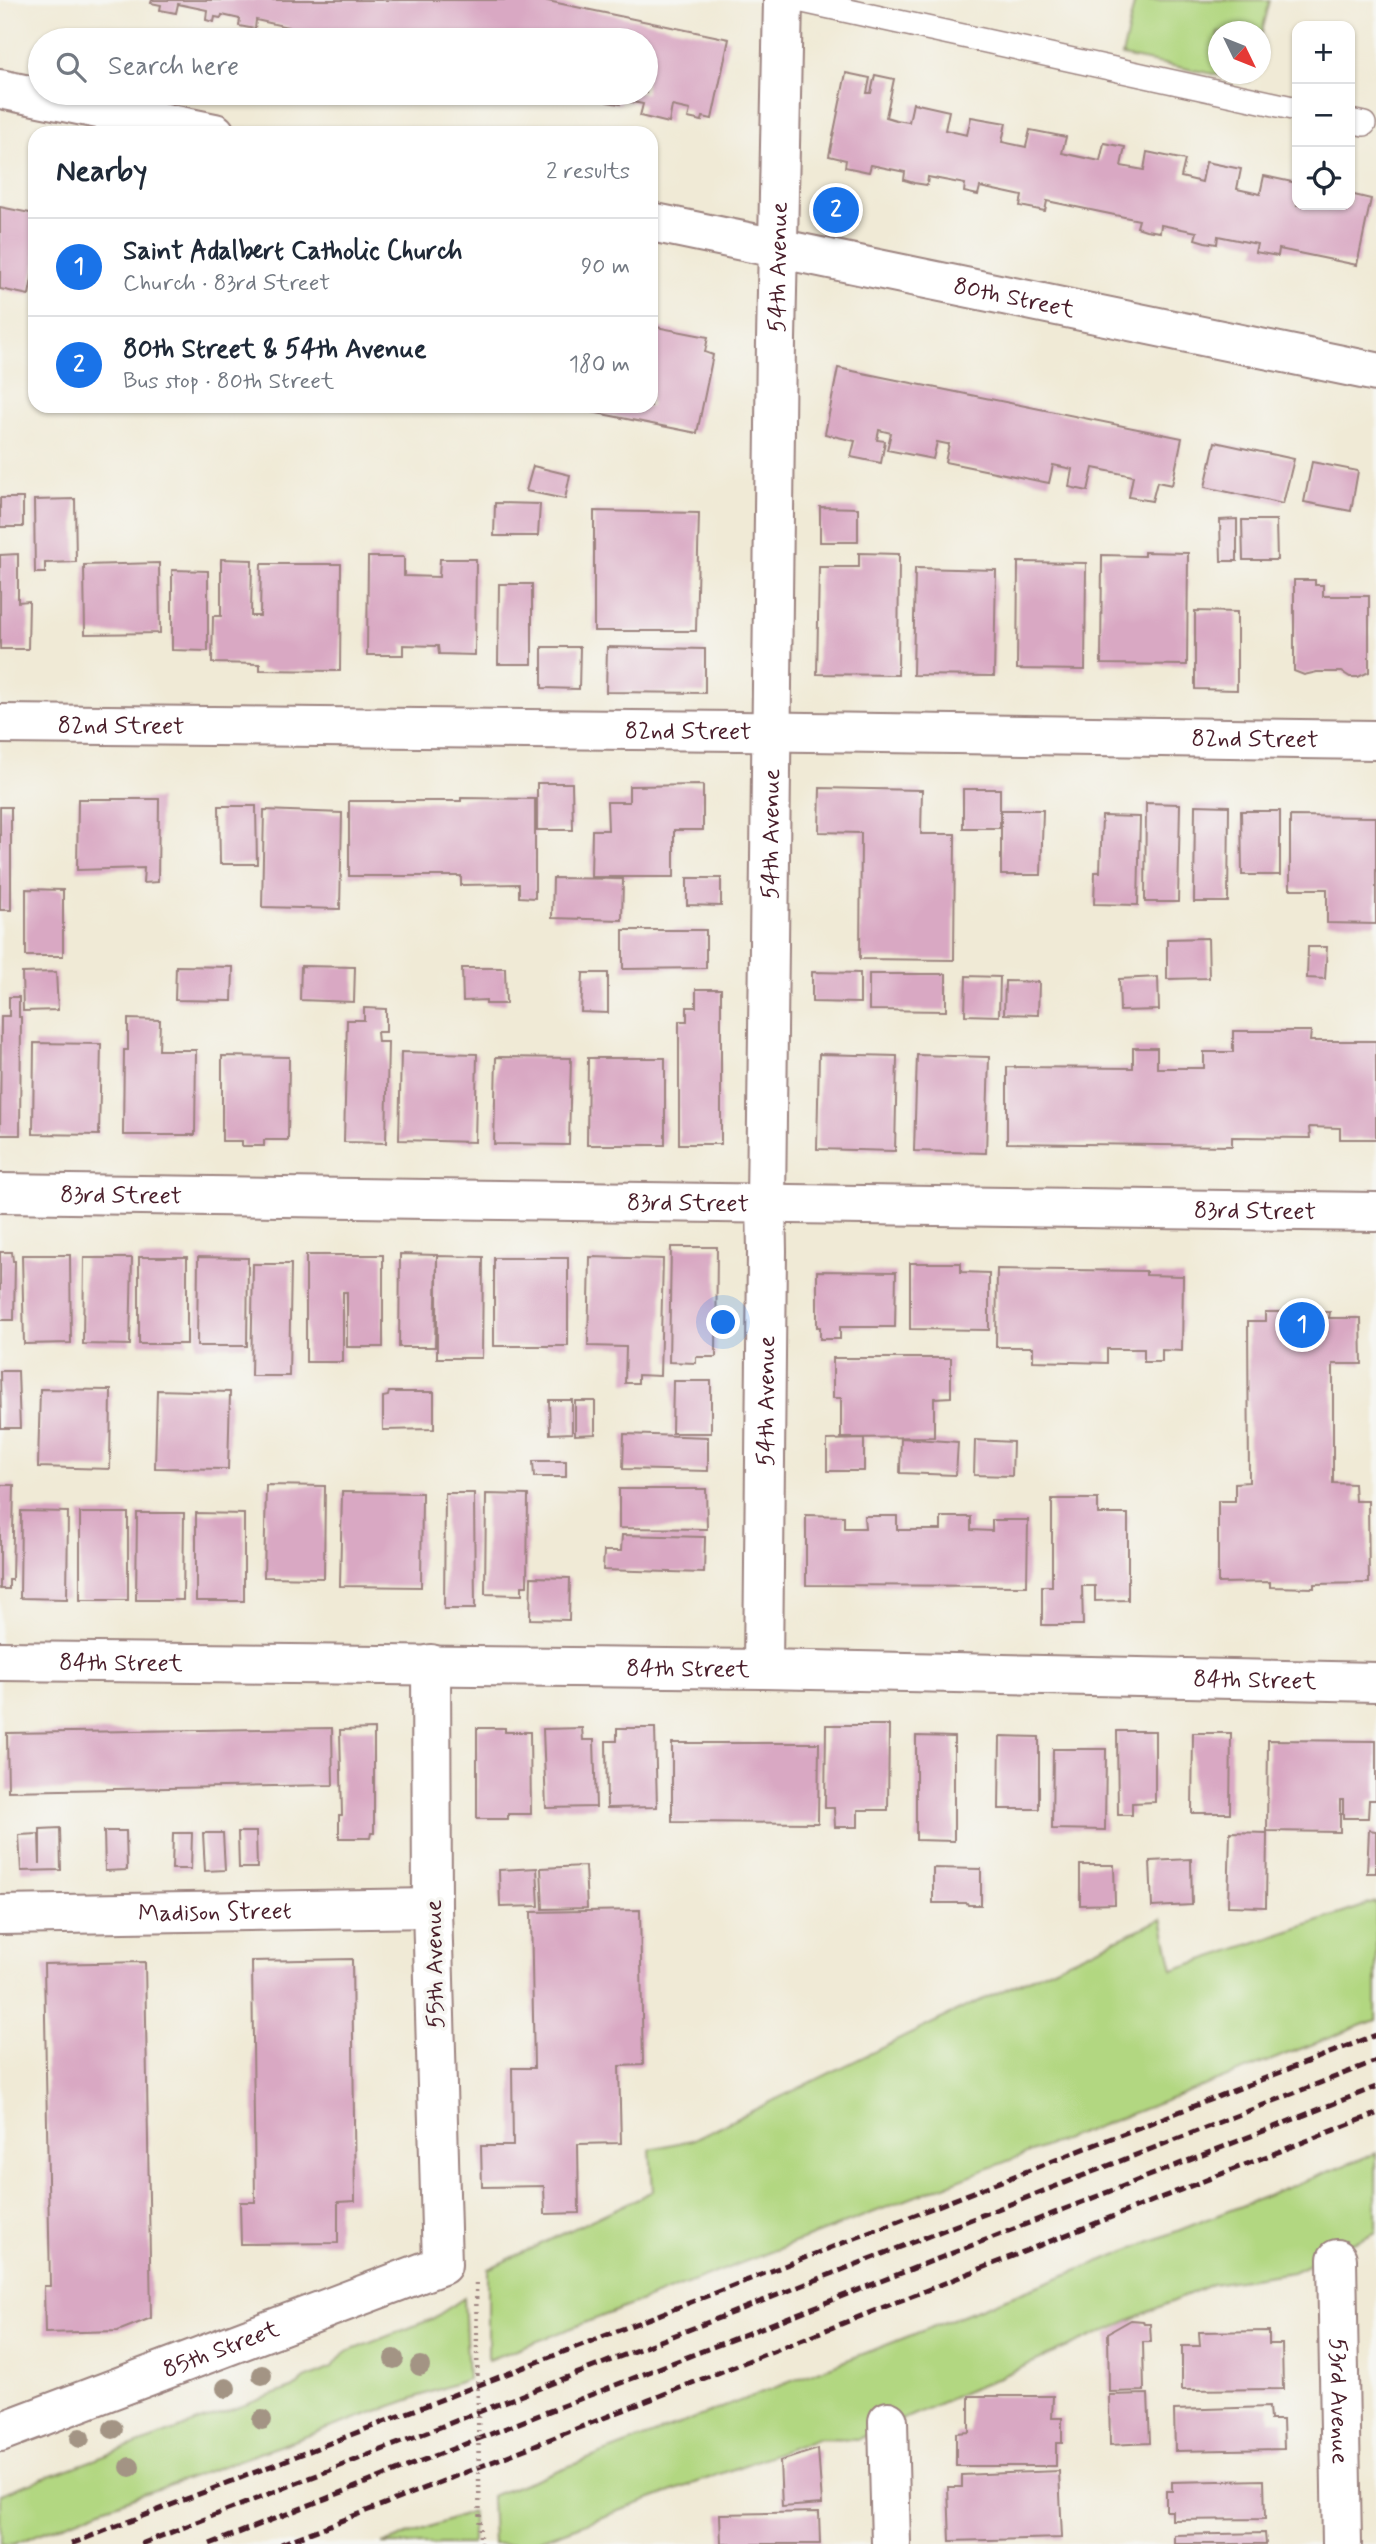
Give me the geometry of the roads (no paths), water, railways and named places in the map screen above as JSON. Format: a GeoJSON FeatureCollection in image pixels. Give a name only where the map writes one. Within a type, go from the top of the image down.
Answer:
{"type":"FeatureCollection","features":[{"type":"Feature","properties":{"kind":"street","name":"54th Avenue"},"geometry":{"type":"LineString","coordinates":[[763,1669],[771,731],[783,0]]}},
{"type":"Feature","properties":{"kind":"street"},"geometry":{"type":"LineString","coordinates":[[0,89],[28,95]]}},
{"type":"Feature","properties":{"kind":"street"},"geometry":{"type":"LineString","coordinates":[[78,105],[181,126]]}},
{"type":"Feature","properties":{"kind":"street","name":"80th Street"},"geometry":{"type":"LineString","coordinates":[[658,223],[1376,372]]}},
{"type":"Feature","properties":{"kind":"street","name":"82nd Street"},"geometry":{"type":"LineString","coordinates":[[0,724],[1376,740]]}},
{"type":"Feature","properties":{"kind":"street","name":"83rd Street"},"geometry":{"type":"LineString","coordinates":[[0,1193],[1376,1212]]}},
{"type":"Feature","properties":{"kind":"street","name":"84th Street"},"geometry":{"type":"LineString","coordinates":[[0,1661],[763,1669],[1376,1682]]}},
{"type":"Feature","properties":{"kind":"street","name":"55th Avenue"},"geometry":{"type":"LineString","coordinates":[[431,1664],[432,1908],[442,2265]]}},
{"type":"Feature","properties":{"kind":"street","name":"Madison Street"},"geometry":{"type":"LineString","coordinates":[[0,1915],[432,1908]]}},
{"type":"Feature","properties":{"kind":"street","name":"53rd Avenue"},"geometry":{"type":"LineString","coordinates":[[1337,2259],[1342,2544]]}},
{"type":"Feature","properties":{"kind":"street","name":"85th Street"},"geometry":{"type":"LineString","coordinates":[[0,2432],[442,2265]]}},
{"type":"Feature","properties":{"kind":"street"},"geometry":{"type":"LineString","coordinates":[[888,2421],[891,2544]]}},
{"type":"Feature","properties":{"kind":"lane"},"geometry":{"type":"LineString","coordinates":[[799,0],[1292,108]]}},
{"type":"Feature","properties":{"kind":"railway"},"geometry":{"type":"LineString","coordinates":[[71,2544],[1376,2035]]}},
{"type":"Feature","properties":{"kind":"railway"},"geometry":{"type":"LineString","coordinates":[[141,2544],[1376,2061]]}},
{"type":"Feature","properties":{"kind":"railway"},"geometry":{"type":"LineString","coordinates":[[210,2544],[1376,2087]]}},
{"type":"Feature","properties":{"kind":"railway"},"geometry":{"type":"LineString","coordinates":[[281,2544],[1376,2114]]}},
{"type":"Feature","properties":{"kind":"place","name":"80th Street & 54th Avenue"},"geometry":{"type":"Point","coordinates":[836,210]}},
{"type":"Feature","properties":{"kind":"place","name":"Saint Adalbert Catholic Church"},"geometry":{"type":"Point","coordinates":[1302,1325]}}]}
